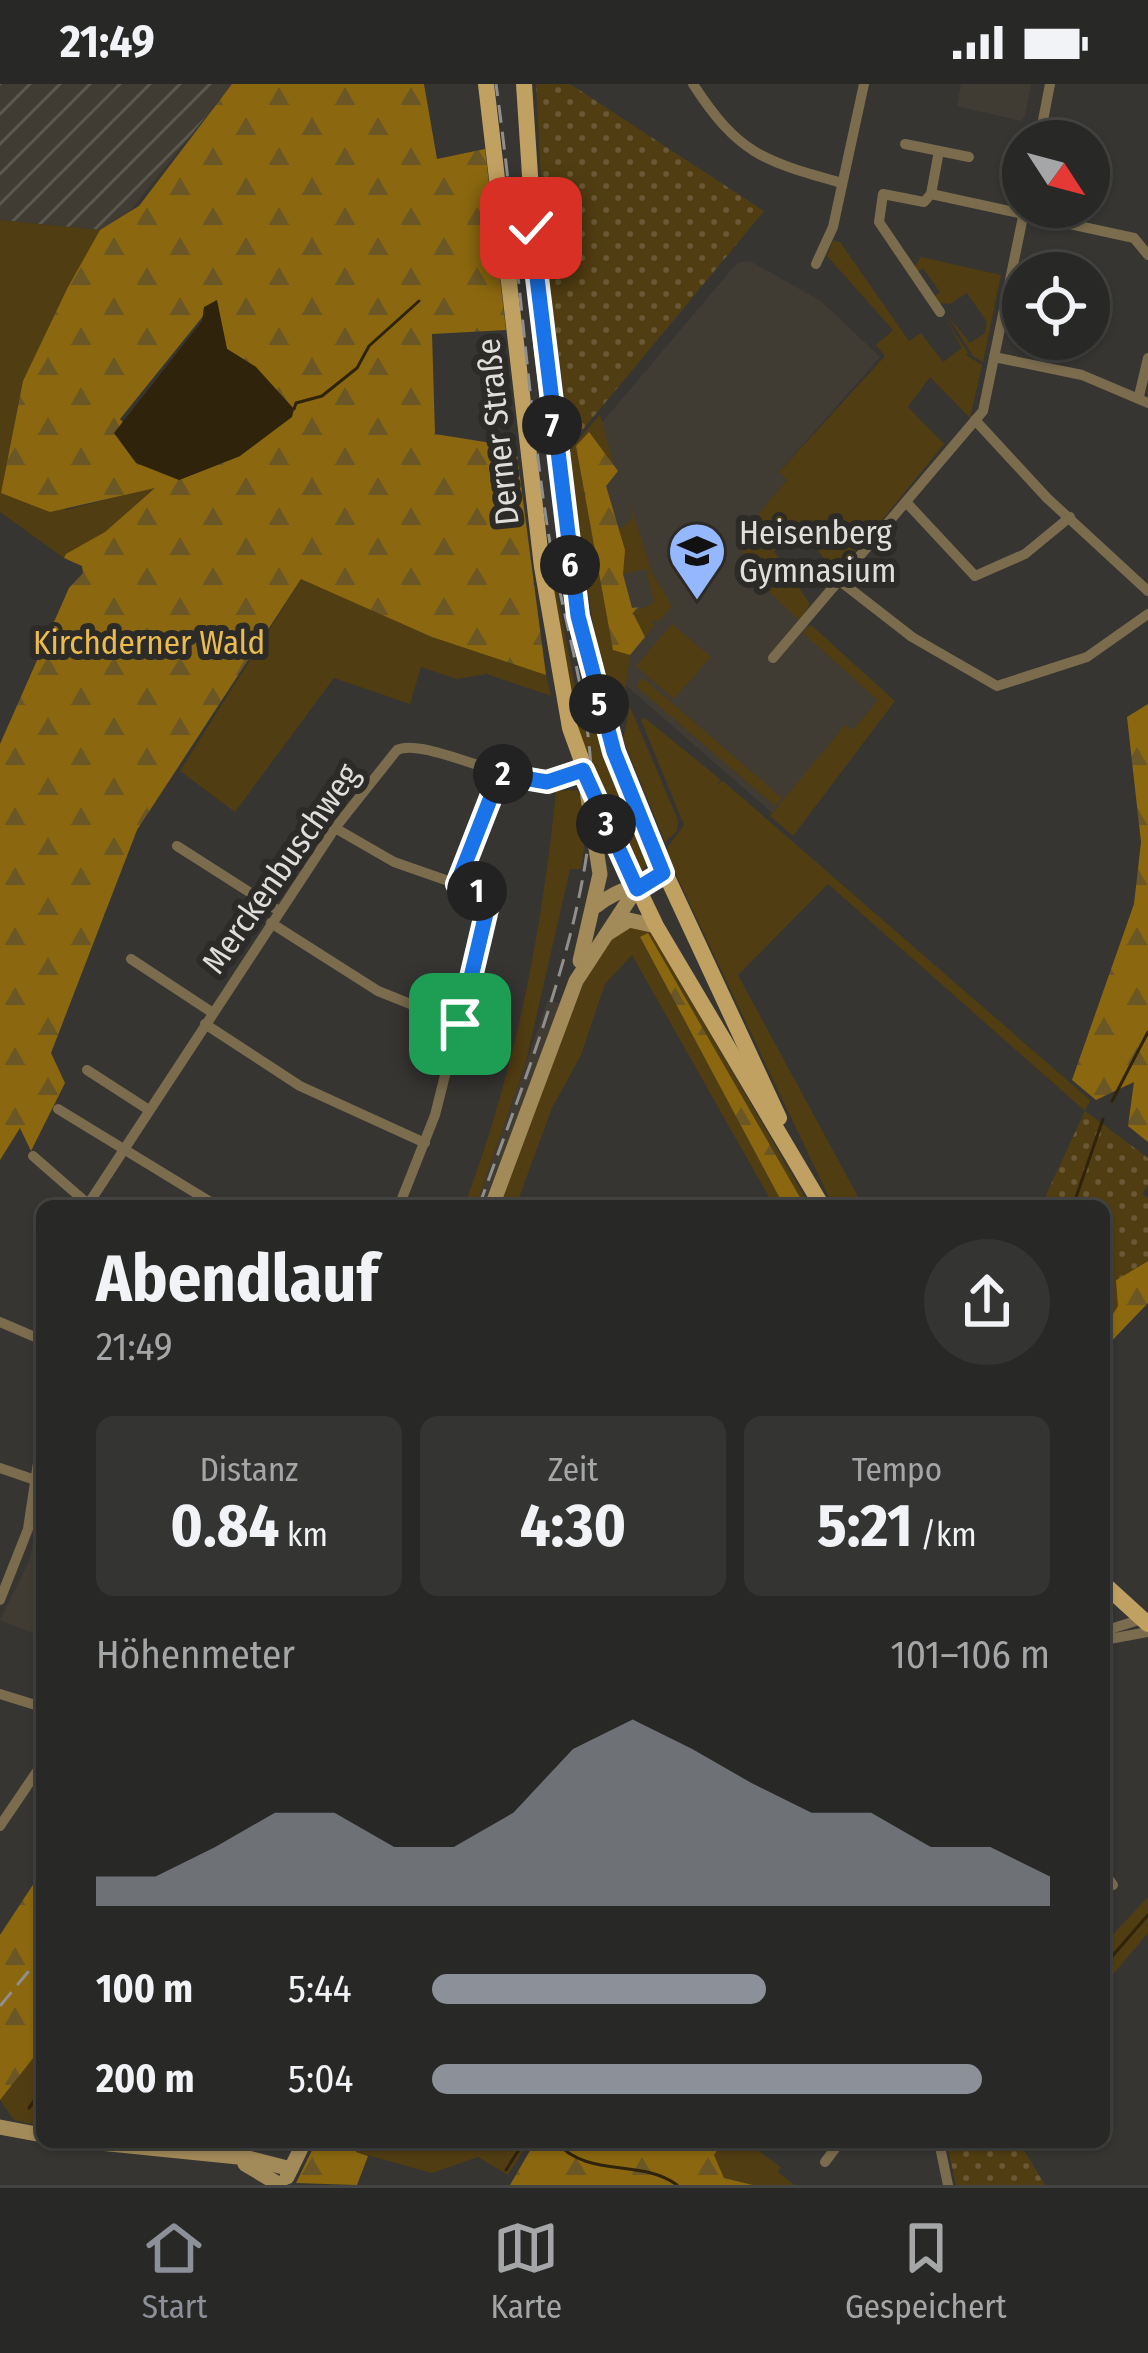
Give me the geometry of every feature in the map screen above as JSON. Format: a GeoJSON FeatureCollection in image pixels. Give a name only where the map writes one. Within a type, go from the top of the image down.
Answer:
{"type":"FeatureCollection","features":[{"type":"Feature","properties":{"kind":"main road","name":"Derner Straße"},"geometry":{"type":"LineString","coordinates":[[486,84],[542,567],[559,680],[583,770],[656,926],[722,1045],[798,1163]]}},
{"type":"Feature","properties":{"kind":"main road","name":"Derner Straße"},"geometry":{"type":"LineString","coordinates":[[524,84],[542,343],[573,590],[588,662],[614,752],[663,873],[798,1163]]}},
{"type":"Feature","properties":{"kind":"main road"},"geometry":{"type":"LineString","coordinates":[[494,1200],[576,981],[596,906],[600,859],[583,770]]}},
{"type":"Feature","properties":{"kind":"main road"},"geometry":{"type":"LineString","coordinates":[[576,981],[637,889],[663,873]]}},
{"type":"Feature","properties":{"kind":"main road"},"geometry":{"type":"LineString","coordinates":[[596,906],[612,893],[637,889]]}},
{"type":"Feature","properties":{"kind":"main road"},"geometry":{"type":"LineString","coordinates":[[600,940],[629,920],[656,926]]}},
{"type":"Feature","properties":{"kind":"main road"},"geometry":{"type":"LineString","coordinates":[[798,1163],[819,1200]]}},
{"type":"Feature","properties":{"kind":"main road"},"geometry":{"type":"LineString","coordinates":[[1110,1589],[1147,1623]]}},
{"type":"Feature","properties":{"kind":"main road"},"geometry":{"type":"LineString","coordinates":[[0,2127],[36,2134]]}},
{"type":"Feature","properties":{"kind":"main road"},"geometry":{"type":"LineString","coordinates":[[142,2148],[237,2159],[285,2181],[301,2148]]}},
{"type":"Feature","properties":{"kind":"street"},"geometry":{"type":"LineString","coordinates":[[693,84],[724,130],[747,151],[842,183]]}},
{"type":"Feature","properties":{"kind":"street"},"geometry":{"type":"LineString","coordinates":[[816,263],[828,240],[864,84]]}},
{"type":"Feature","properties":{"kind":"street"},"geometry":{"type":"LineString","coordinates":[[1043,120],[1050,84]]}},
{"type":"Feature","properties":{"kind":"street"},"geometry":{"type":"LineString","coordinates":[[905,144],[968,157]]}},
{"type":"Feature","properties":{"kind":"street"},"geometry":{"type":"LineString","coordinates":[[939,151],[931,194],[924,202],[883,194],[878,222],[940,312]]}},
{"type":"Feature","properties":{"kind":"street"},"geometry":{"type":"LineString","coordinates":[[931,194],[1002,206]]}},
{"type":"Feature","properties":{"kind":"street"},"geometry":{"type":"LineString","coordinates":[[773,658],[982,411],[1021,228]]}},
{"type":"Feature","properties":{"kind":"street"},"geometry":{"type":"LineString","coordinates":[[1095,228],[1134,238],[1148,255]]}},
{"type":"Feature","properties":{"kind":"street"},"geometry":{"type":"LineString","coordinates":[[1134,238],[1148,229]]}},
{"type":"Feature","properties":{"kind":"street"},"geometry":{"type":"LineString","coordinates":[[994,357],[1082,376],[1144,400],[1148,358]]}},
{"type":"Feature","properties":{"kind":"street"},"geometry":{"type":"LineString","coordinates":[[975,420],[1148,591]]}},
{"type":"Feature","properties":{"kind":"street"},"geometry":{"type":"LineString","coordinates":[[906,502],[975,576],[1025,554],[1070,517]]}},
{"type":"Feature","properties":{"kind":"street"},"geometry":{"type":"LineString","coordinates":[[840,580],[912,638],[997,686],[1087,657],[1148,614]]}},
{"type":"Feature","properties":{"kind":"street","name":"Merckenbuschweg"},"geometry":{"type":"LineString","coordinates":[[90,1200],[335,828],[402,746],[547,782],[583,770]]}},
{"type":"Feature","properties":{"kind":"street"},"geometry":{"type":"LineString","coordinates":[[457,884],[500,774]]}},
{"type":"Feature","properties":{"kind":"street"},"geometry":{"type":"LineString","coordinates":[[335,828],[381,856],[480,892],[488,905],[460,1024],[425,1143],[401,1200]]}},
{"type":"Feature","properties":{"kind":"street"},"geometry":{"type":"LineString","coordinates":[[177,846],[378,991],[460,1024]]}},
{"type":"Feature","properties":{"kind":"street"},"geometry":{"type":"LineString","coordinates":[[131,959],[213,1013]]}},
{"type":"Feature","properties":{"kind":"street"},"geometry":{"type":"LineString","coordinates":[[205,1024],[300,1086],[425,1143]]}},
{"type":"Feature","properties":{"kind":"street"},"geometry":{"type":"LineString","coordinates":[[87,1070],[149,1111]]}},
{"type":"Feature","properties":{"kind":"street"},"geometry":{"type":"LineString","coordinates":[[58,1109],[206,1200]]}},
{"type":"Feature","properties":{"kind":"street","name":"Merckenbuschweg"},"geometry":{"type":"LineString","coordinates":[[33,1156],[81,1200]]}},
{"type":"Feature","properties":{"kind":"street"},"geometry":{"type":"LineString","coordinates":[[0,1322],[36,1337]]}},
{"type":"Feature","properties":{"kind":"street"},"geometry":{"type":"LineString","coordinates":[[0,1468],[34,1480]]}},
{"type":"Feature","properties":{"kind":"street"},"geometry":{"type":"LineString","coordinates":[[0,1600],[21,1555],[36,1469]]}},
{"type":"Feature","properties":{"kind":"street"},"geometry":{"type":"LineString","coordinates":[[1110,1634],[1147,1623]]}},
{"type":"Feature","properties":{"kind":"street"},"geometry":{"type":"LineString","coordinates":[[0,1694],[36,1705]]}},
{"type":"Feature","properties":{"kind":"street"},"geometry":{"type":"LineString","coordinates":[[0,1826],[36,1773]]}},
{"type":"Feature","properties":{"kind":"street"},"geometry":{"type":"LineString","coordinates":[[1110,1881],[1113,1885]]}},
{"type":"Feature","properties":{"kind":"street"},"geometry":{"type":"LineString","coordinates":[[825,2162],[836,2148]]}},
{"type":"Feature","properties":{"kind":"street"},"geometry":{"type":"LineString","coordinates":[[940,2148],[948,2185]]}},
{"type":"Feature","properties":{"kind":"shaded area"},"geometry":{"type":"Polygon","coordinates":[[[0,84],[232,84],[122,221],[100,230],[0,220],[0,84]]]}},
{"type":"Feature","properties":{"kind":"shaded area"},"geometry":{"type":"Polygon","coordinates":[[[536,84],[570,84],[764,211],[571,444],[545,252],[536,84]]]}},
{"type":"Feature","properties":{"kind":"shaded area"},"geometry":{"type":"Polygon","coordinates":[[[961,84],[1031,84],[1022,120],[957,106],[961,84]]]}},
{"type":"Feature","properties":{"kind":"shaded area"},"geometry":{"type":"Polygon","coordinates":[[[0,220],[100,230],[23,381],[1,493],[67,510],[157,486],[105,532],[64,558],[0,512],[0,220]]]}},
{"type":"Feature","properties":{"kind":"shaded area"},"geometry":{"type":"Polygon","coordinates":[[[833,241],[840,242],[909,341],[921,333],[943,362],[962,348],[945,318],[966,355],[982,365],[970,418],[930,377],[908,407],[944,444],[861,546],[833,571],[805,533],[774,551],[810,604],[800,621],[742,566],[745,530],[787,480],[779,472],[885,356],[876,345],[893,330],[827,256],[833,241]]]}},
{"type":"Feature","properties":{"kind":"shaded area"},"geometry":{"type":"Polygon","coordinates":[[[921,257],[1001,275],[983,362],[973,356],[948,316],[970,343],[985,333],[987,322],[967,293],[950,304],[940,303],[934,297],[940,292],[923,268],[917,272],[914,267],[921,257]]]}},
{"type":"Feature","properties":{"kind":"shaded area","name":"Heisenberg Gymnasium"},"geometry":{"type":"Polygon","coordinates":[[[750,261],[821,301],[880,357],[779,472],[787,480],[743,566],[891,701],[793,831],[623,683],[594,432],[737,263],[750,261]]]}},
{"type":"Feature","properties":{"kind":"shaded area"},"geometry":{"type":"Polygon","coordinates":[[[217,300],[227,349],[256,367],[294,409],[292,417],[240,456],[179,480],[136,463],[114,433],[202,321],[204,307],[217,300]]]}},
{"type":"Feature","properties":{"kind":"shaded area"},"geometry":{"type":"Polygon","coordinates":[[[600,414],[614,466],[598,448],[576,446],[613,649],[630,655],[625,692],[604,675],[597,649],[567,454],[600,414]]]}},
{"type":"Feature","properties":{"kind":"shaded area"},"geometry":{"type":"Polygon","coordinates":[[[629,500],[652,573],[672,606],[659,621],[651,620],[655,625],[645,637],[633,612],[654,603],[646,569],[623,574],[619,530],[632,519],[629,500]]]}},
{"type":"Feature","properties":{"kind":"shaded area"},"geometry":{"type":"Polygon","coordinates":[[[543,521],[580,711],[594,708],[649,859],[637,881],[586,761],[562,665],[543,521]]]}},
{"type":"Feature","properties":{"kind":"shaded area"},"geometry":{"type":"Polygon","coordinates":[[[302,578],[432,637],[546,675],[551,696],[487,674],[457,679],[421,667],[410,704],[334,678],[235,812],[180,771],[302,578]]]}},
{"type":"Feature","properties":{"kind":"shaded area"},"geometry":{"type":"Polygon","coordinates":[[[672,624],[711,657],[674,699],[636,666],[672,624]]]}},
{"type":"Feature","properties":{"kind":"shaded area"},"geometry":{"type":"Polygon","coordinates":[[[811,625],[895,701],[793,836],[770,816],[845,725],[853,730],[878,700],[803,633],[811,625]]]}},
{"type":"Feature","properties":{"kind":"shaded area"},"geometry":{"type":"Polygon","coordinates":[[[643,678],[782,798],[775,806],[636,686],[643,678]]]}},
{"type":"Feature","properties":{"kind":"shaded area"},"geometry":{"type":"Polygon","coordinates":[[[630,707],[678,820],[677,831],[665,842],[623,739],[630,707]]]}},
{"type":"Feature","properties":{"kind":"shaded area"},"geometry":{"type":"Polygon","coordinates":[[[645,718],[721,780],[715,785],[723,781],[1090,1100],[1085,1111],[828,884],[738,975],[860,1200],[830,1200],[665,851],[684,825],[641,720],[645,718]]]}},
{"type":"Feature","properties":{"kind":"shaded area"},"geometry":{"type":"Polygon","coordinates":[[[577,790],[588,817],[581,869],[570,869],[526,1062],[478,1200],[466,1200],[498,1105],[524,1002],[556,791],[577,790]]]}},
{"type":"Feature","properties":{"kind":"shaded area"},"geometry":{"type":"Polygon","coordinates":[[[636,925],[652,933],[807,1200],[802,1200],[648,933],[640,938],[781,1200],[771,1200],[632,955],[605,984],[581,1055],[552,1108],[518,1200],[501,1200],[578,994],[620,931],[636,925]]]}},
{"type":"Feature","properties":{"kind":"shaded area"},"geometry":{"type":"Polygon","coordinates":[[[548,1000],[560,1003],[489,1200],[478,1200],[548,1000]]]}},
{"type":"Feature","properties":{"kind":"shaded area"},"geometry":{"type":"Polygon","coordinates":[[[1085,1111],[1148,1158],[1148,1185],[1142,1194],[1148,1198],[1148,1261],[1116,1280],[1118,1306],[1110,1319],[1110,1200],[1044,1200],[1085,1111]]]}},
{"type":"Feature","properties":{"kind":"shaded area"},"geometry":{"type":"Polygon","coordinates":[[[36,1529],[36,1635],[0,1620],[29,1561],[36,1529]]]}},
{"type":"Feature","properties":{"kind":"shaded area"},"geometry":{"type":"Polygon","coordinates":[[[1148,1897],[1148,1933],[1110,1978],[1110,1938],[1148,1897]]]}},
{"type":"Feature","properties":{"kind":"shaded area"},"geometry":{"type":"Polygon","coordinates":[[[36,2055],[36,2125],[14,2120],[0,2100],[36,2055]]]}},
{"type":"Feature","properties":{"kind":"shaded area"},"geometry":{"type":"Polygon","coordinates":[[[358,2148],[524,2148],[508,2175],[478,2157],[432,2173],[356,2152],[358,2148]]]}},
{"type":"Feature","properties":{"kind":"shaded area"},"geometry":{"type":"Polygon","coordinates":[[[719,2148],[754,2148],[781,2167],[778,2172],[794,2185],[753,2185],[724,2178],[714,2155],[719,2148]]]}},
{"type":"Feature","properties":{"kind":"shaded area"},"geometry":{"type":"Polygon","coordinates":[[[948,2148],[1023,2148],[1045,2185],[956,2185],[948,2148]]]}},
{"type":"Feature","properties":{"kind":"green space","name":"Kirchderner Wald"},"geometry":{"type":"Polygon","coordinates":[[[232,84],[424,84],[437,159],[485,149],[506,330],[432,334],[435,434],[516,447],[546,675],[432,637],[301,579],[137,830],[51,1053],[65,1083],[31,1151],[20,1128],[0,1160],[0,744],[69,588],[83,573],[82,566],[64,558],[66,554],[105,532],[155,488],[50,512],[1,493],[23,381],[67,289],[100,230],[139,206],[232,84]],[[216,300],[120,419],[179,480],[240,456],[256,367],[227,349],[216,300]]]}},
{"type":"Feature","properties":{"kind":"green space"},"geometry":{"type":"Polygon","coordinates":[[[589,432],[618,471],[606,486],[625,550],[623,574],[632,608],[639,607],[633,613],[645,637],[630,655],[613,650],[576,446],[589,432]]]}},
{"type":"Feature","properties":{"kind":"green space"},"geometry":{"type":"Polygon","coordinates":[[[1148,704],[1148,1142],[1128,1126],[1134,1082],[1096,1100],[1072,1080],[1134,904],[1141,842],[1127,717],[1148,704]]]}},
{"type":"Feature","properties":{"kind":"green space"},"geometry":{"type":"Polygon","coordinates":[[[648,933],[802,1200],[781,1200],[640,937],[648,933]]]}},
{"type":"Feature","properties":{"kind":"green space"},"geometry":{"type":"Polygon","coordinates":[[[1148,1261],[1148,1303],[1110,1343],[1110,1314],[1116,1280],[1148,1261]]]}},
{"type":"Feature","properties":{"kind":"green space"},"geometry":{"type":"Polygon","coordinates":[[[36,1880],[36,2055],[0,2100],[0,1935],[36,1880]]]}},
{"type":"Feature","properties":{"kind":"green space"},"geometry":{"type":"Polygon","coordinates":[[[313,2148],[358,2148],[356,2152],[368,2156],[357,2185],[296,2183],[313,2148]]]}},
{"type":"Feature","properties":{"kind":"green space"},"geometry":{"type":"Polygon","coordinates":[[[532,2148],[719,2148],[714,2155],[724,2178],[753,2185],[510,2185],[532,2148]]]}},
{"type":"Feature","properties":{"kind":"waterway"},"geometry":{"type":"LineString","coordinates":[[294,409],[296,403],[322,396],[357,368],[369,346],[419,301]]}},
{"type":"Feature","properties":{"kind":"waterway"},"geometry":{"type":"LineString","coordinates":[[1112,1101],[1148,1032]]}},
{"type":"Feature","properties":{"kind":"waterway"},"geometry":{"type":"LineString","coordinates":[[1075,1200],[1103,1119]]}},
{"type":"Feature","properties":{"kind":"waterway"},"geometry":{"type":"LineString","coordinates":[[1110,1959],[1148,1915]]}},
{"type":"Feature","properties":{"kind":"waterway"},"geometry":{"type":"LineString","coordinates":[[29,2108],[36,2098]]}},
{"type":"Feature","properties":{"kind":"waterway"},"geometry":{"type":"LineString","coordinates":[[506,2170],[520,2148]]}},
{"type":"Feature","properties":{"kind":"waterway"},"geometry":{"type":"LineString","coordinates":[[563,2148],[584,2161],[647,2172],[677,2185]]}},
{"type":"Feature","properties":{"kind":"railway"},"geometry":{"type":"LineString","coordinates":[[481,1200],[563,961],[586,861],[591,814],[588,739],[546,518],[496,84]]}},
{"type":"Feature","properties":{"kind":"railway"},"geometry":{"type":"LineString","coordinates":[[0,2006],[36,1962]]}},
{"type":"Feature","properties":{"kind":"place","name":"Heisenberg Gymnasium"},"geometry":{"type":"Point","coordinates":[697,602]}},
{"type":"Feature","properties":{"kind":"route"},"geometry":{"type":"LineString","coordinates":[[460,1024],[488,905],[480,892],[457,884],[500,774],[547,782],[583,770],[637,889],[663,873],[614,752],[578,616],[531,228]]}}]}
